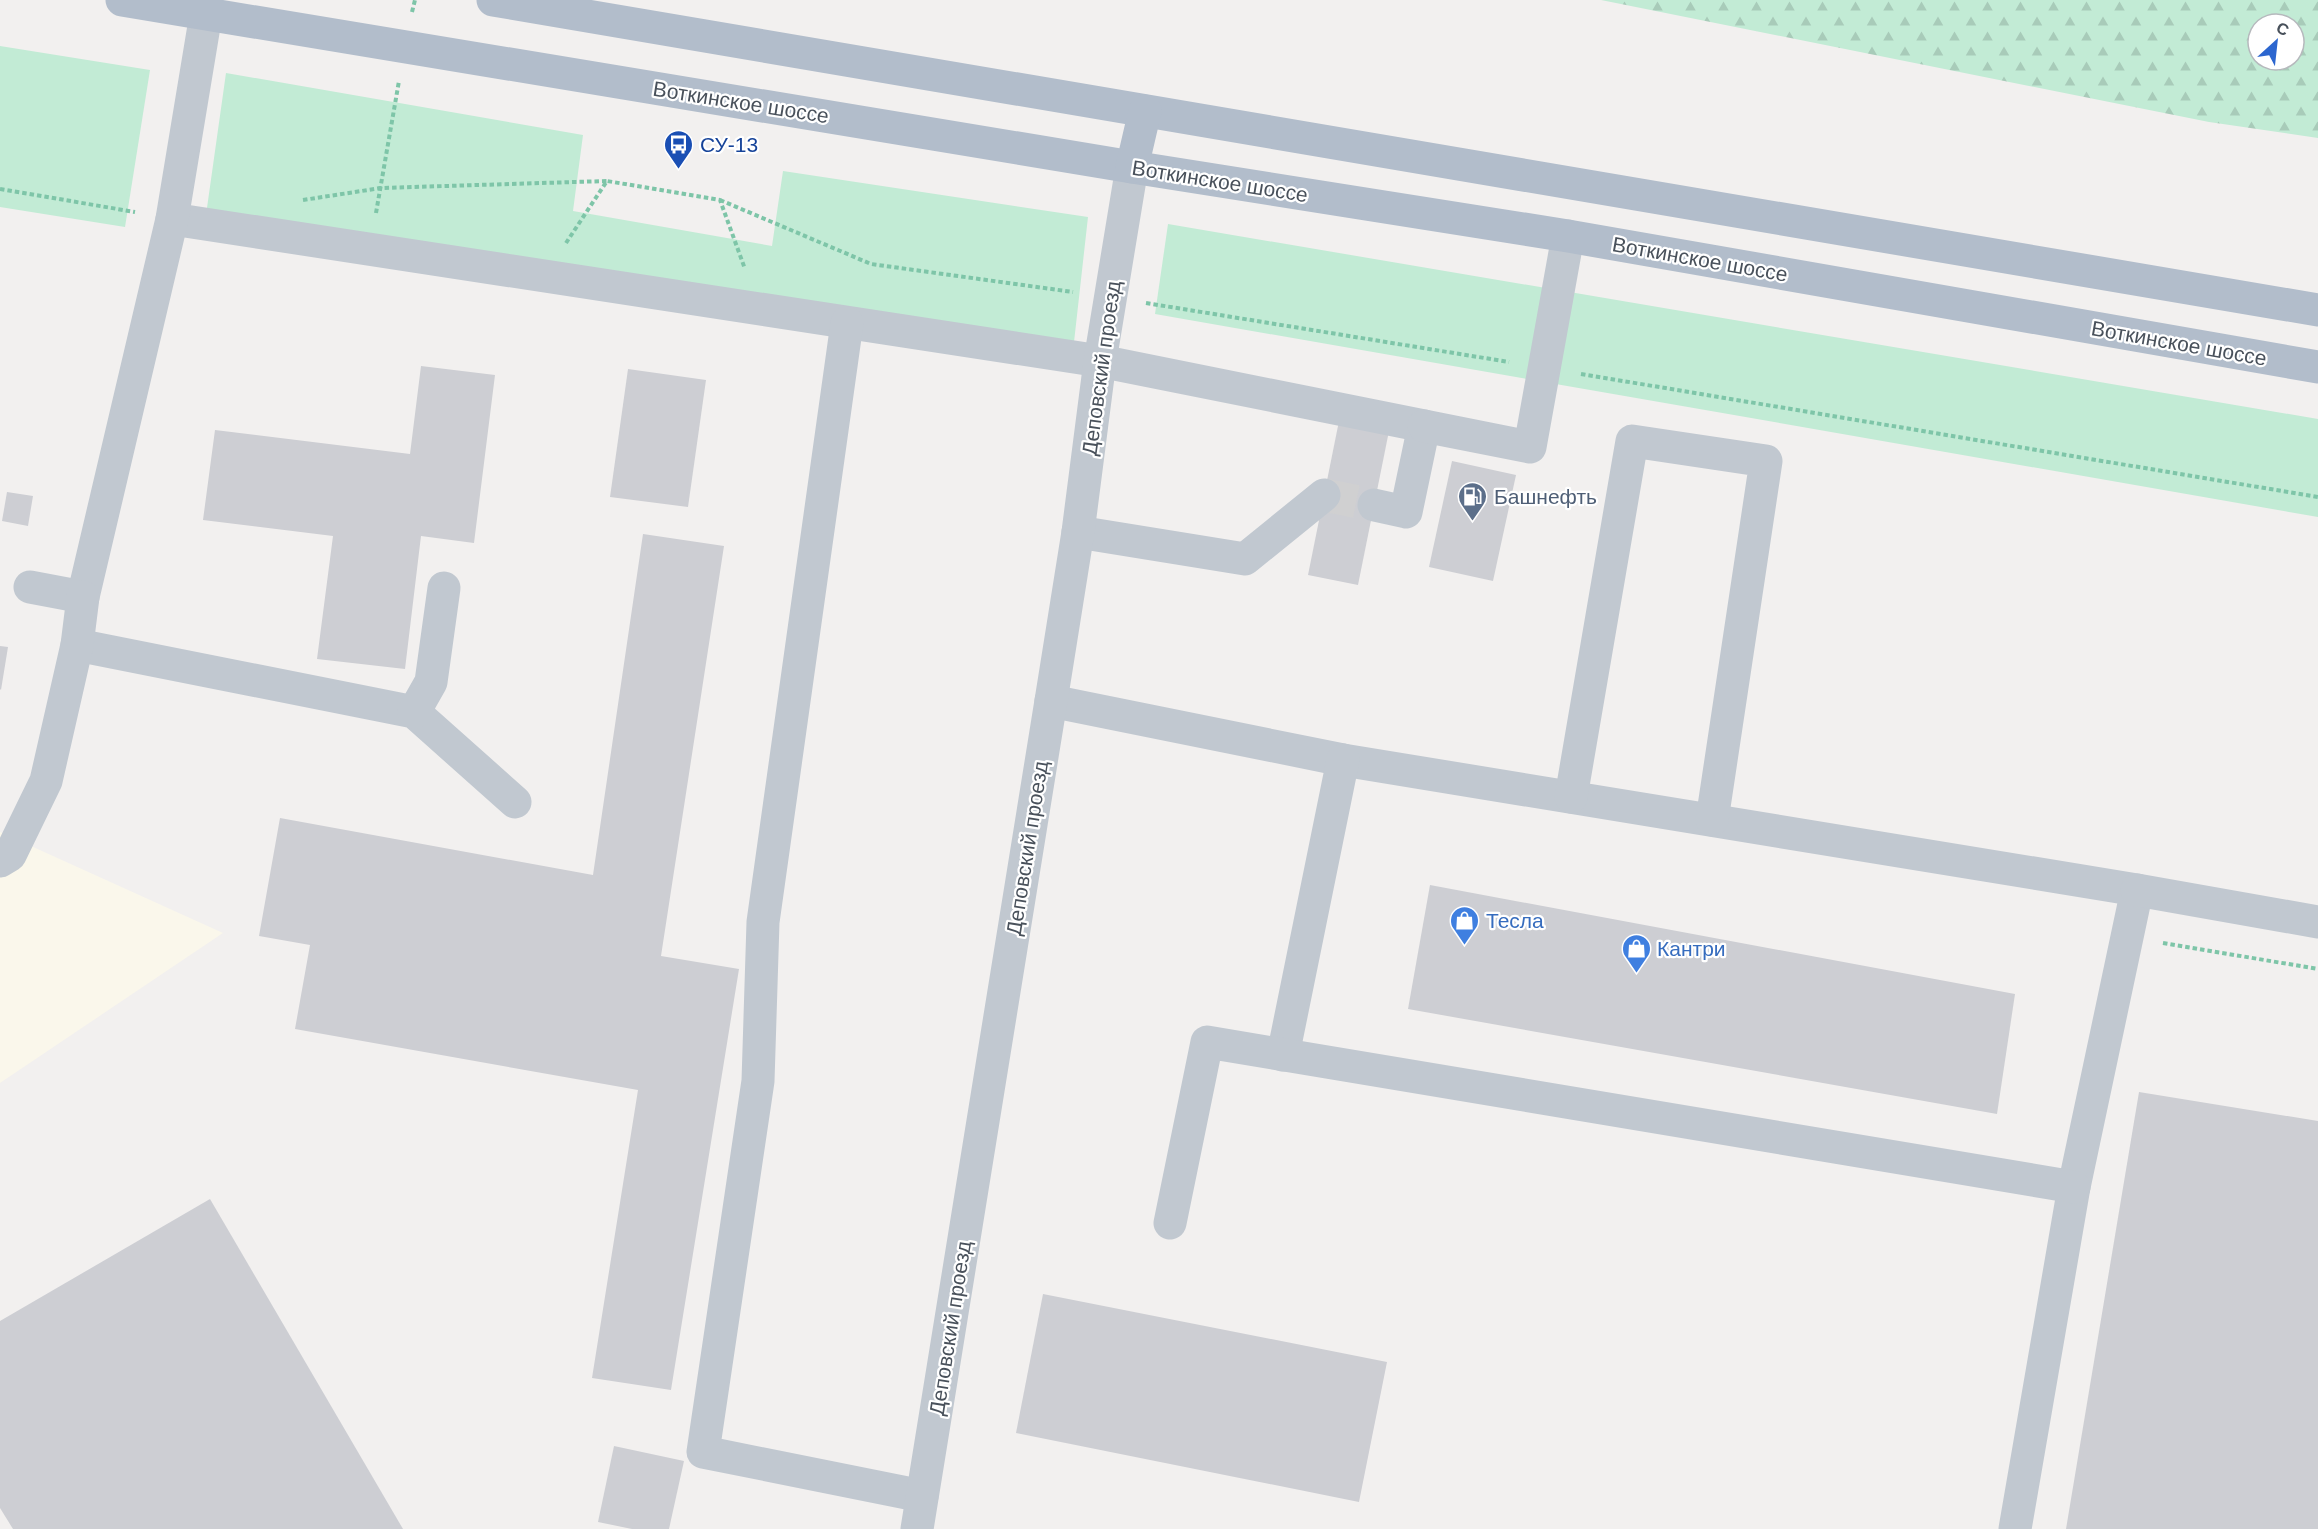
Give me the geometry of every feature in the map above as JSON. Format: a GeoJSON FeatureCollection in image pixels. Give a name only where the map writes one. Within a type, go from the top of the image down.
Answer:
{"type":"FeatureCollection","features":[{"type":"Feature","properties":{"kind":"main road","name":"Воткинское шоссе"},"geometry":{"type":"LineString","coordinates":[[122,0],[207,7],[405,47],[1132,167],[1568,236],[2318,367]]}},
{"type":"Feature","properties":{"kind":"main road"},"geometry":{"type":"LineString","coordinates":[[493,0],[2318,310]]}},
{"type":"Feature","properties":{"kind":"main road"},"geometry":{"type":"LineString","coordinates":[[1132,167],[1145,111]]}},
{"type":"Feature","properties":{"kind":"street"},"geometry":{"type":"LineString","coordinates":[[0,861],[10,855],[46,781],[77,645],[82,597],[172,219],[207,7]]}},
{"type":"Feature","properties":{"kind":"street","name":"Деповский проезд"},"geometry":{"type":"LineString","coordinates":[[917,1529],[1078,532],[1100,361],[1132,167]]}},
{"type":"Feature","properties":{"kind":"street"},"geometry":{"type":"LineString","coordinates":[[172,219],[1100,361],[1530,447],[1568,236]]}},
{"type":"Feature","properties":{"kind":"street"},"geometry":{"type":"LineString","coordinates":[[847,322],[763,922],[758,1081],[703,1452],[922,1496]]}},
{"type":"Feature","properties":{"kind":"street"},"geometry":{"type":"LineString","coordinates":[[1374,505],[1406,512],[1424,426]]}},
{"type":"Feature","properties":{"kind":"street"},"geometry":{"type":"LineString","coordinates":[[1571,797],[1632,441],[1766,461],[1712,820]]}},
{"type":"Feature","properties":{"kind":"street"},"geometry":{"type":"LineString","coordinates":[[1078,532],[1245,559],[1324,495]]}},
{"type":"Feature","properties":{"kind":"street"},"geometry":{"type":"LineString","coordinates":[[30,587],[82,597]]}},
{"type":"Feature","properties":{"kind":"street"},"geometry":{"type":"LineString","coordinates":[[414,712],[431,682],[444,588]]}},
{"type":"Feature","properties":{"kind":"street"},"geometry":{"type":"LineString","coordinates":[[77,645],[414,712],[515,802]]}},
{"type":"Feature","properties":{"kind":"street"},"geometry":{"type":"LineString","coordinates":[[1051,701],[1343,760],[2137,890],[2318,922]]}},
{"type":"Feature","properties":{"kind":"street"},"geometry":{"type":"LineString","coordinates":[[1283,1055],[1343,760]]}},
{"type":"Feature","properties":{"kind":"street"},"geometry":{"type":"LineString","coordinates":[[2015,1529],[2074,1187],[2137,890]]}},
{"type":"Feature","properties":{"kind":"street"},"geometry":{"type":"LineString","coordinates":[[1170,1223],[1207,1042],[2074,1187]]}},
{"type":"Feature","properties":{"kind":"path"},"geometry":{"type":"LineString","coordinates":[[370,249],[415,0]]}},
{"type":"Feature","properties":{"kind":"path"},"geometry":{"type":"LineString","coordinates":[[544,276],[607,181]]}},
{"type":"Feature","properties":{"kind":"path"},"geometry":{"type":"LineString","coordinates":[[299,200],[381,188],[607,181],[720,200],[760,309]]}},
{"type":"Feature","properties":{"kind":"path"},"geometry":{"type":"LineString","coordinates":[[0,189],[172,219]]}},
{"type":"Feature","properties":{"kind":"path"},"geometry":{"type":"LineString","coordinates":[[2127,937],[2318,969]]}},
{"type":"Feature","properties":{"kind":"shaded area"},"geometry":{"type":"Polygon","coordinates":[[[0,832],[223,933],[0,1083],[0,832]]]}},
{"type":"Feature","properties":{"kind":"green space"},"geometry":{"type":"Polygon","coordinates":[[[1601,0],[2318,0],[2318,138],[2209,122],[1601,0]]]}},
{"type":"Feature","properties":{"kind":"green space"},"geometry":{"type":"Polygon","coordinates":[[[0,46],[150,70],[125,227],[0,207],[0,46]]]}},
{"type":"Feature","properties":{"kind":"green space"},"geometry":{"type":"Polygon","coordinates":[[[226,73],[583,135],[573,211],[772,246],[783,171],[1088,217],[1073,351],[205,222],[226,73]]]}},
{"type":"Feature","properties":{"kind":"green space"},"geometry":{"type":"Polygon","coordinates":[[[1168,224],[2318,419],[2318,517],[1155,314],[1168,224]]]}},
{"type":"Feature","properties":{"kind":"building"},"geometry":{"type":"Polygon","coordinates":[[[421,366],[495,375],[474,543],[421,536],[405,669],[317,659],[333,536],[203,520],[215,430],[410,454],[421,366]]]}},
{"type":"Feature","properties":{"kind":"building"},"geometry":{"type":"Polygon","coordinates":[[[628,369],[706,380],[688,507],[610,497],[628,369]]]}},
{"type":"Feature","properties":{"kind":"building"},"geometry":{"type":"Polygon","coordinates":[[[1340,416],[1390,426],[1358,585],[1308,575],[1340,416]]]}},
{"type":"Feature","properties":{"kind":"building","name":"Башнефть"},"geometry":{"type":"Polygon","coordinates":[[[1452,461],[1516,475],[1493,581],[1429,567],[1452,461]]]}},
{"type":"Feature","properties":{"kind":"building"},"geometry":{"type":"Polygon","coordinates":[[[7,492],[33,496],[28,526],[2,521],[7,492]]]}},
{"type":"Feature","properties":{"kind":"building"},"geometry":{"type":"Polygon","coordinates":[[[643,534],[724,546],[661,956],[739,969],[671,1390],[592,1378],[638,1090],[295,1029],[310,945],[259,936],[280,818],[593,875],[643,534]]]}},
{"type":"Feature","properties":{"kind":"building"},"geometry":{"type":"Polygon","coordinates":[[[0,646],[8,647],[1,690],[0,689],[0,646]]]}},
{"type":"Feature","properties":{"kind":"building"},"geometry":{"type":"Polygon","coordinates":[[[1430,885],[2015,994],[1997,1114],[1408,1009],[1430,885]]]}},
{"type":"Feature","properties":{"kind":"building"},"geometry":{"type":"Polygon","coordinates":[[[2139,1092],[2318,1121],[2318,1529],[2066,1529],[2139,1092]]]}},
{"type":"Feature","properties":{"kind":"building"},"geometry":{"type":"Polygon","coordinates":[[[210,1199],[403,1529],[13,1529],[0,1508],[0,1321],[210,1199]]]}},
{"type":"Feature","properties":{"kind":"building"},"geometry":{"type":"Polygon","coordinates":[[[1043,1294],[1387,1362],[1359,1502],[1016,1433],[1043,1294]]]}},
{"type":"Feature","properties":{"kind":"building"},"geometry":{"type":"Polygon","coordinates":[[[614,1446],[684,1461],[669,1529],[632,1529],[598,1522],[614,1446]]]}},
{"type":"Feature","properties":{"kind":"tunnel"},"geometry":{"type":"LineString","coordinates":[[1324,495],[1374,505]]}},
{"type":"Feature","properties":{"kind":"place","name":"СУ-13"},"geometry":{"type":"Point","coordinates":[679,170]}},
{"type":"Feature","properties":{"kind":"place","name":"Башнефть"},"geometry":{"type":"Point","coordinates":[1473,522]}},
{"type":"Feature","properties":{"kind":"place","name":"Тесла"},"geometry":{"type":"Point","coordinates":[1465,946]}},
{"type":"Feature","properties":{"kind":"place","name":"Кантри"},"geometry":{"type":"Point","coordinates":[1636,974]}}]}
